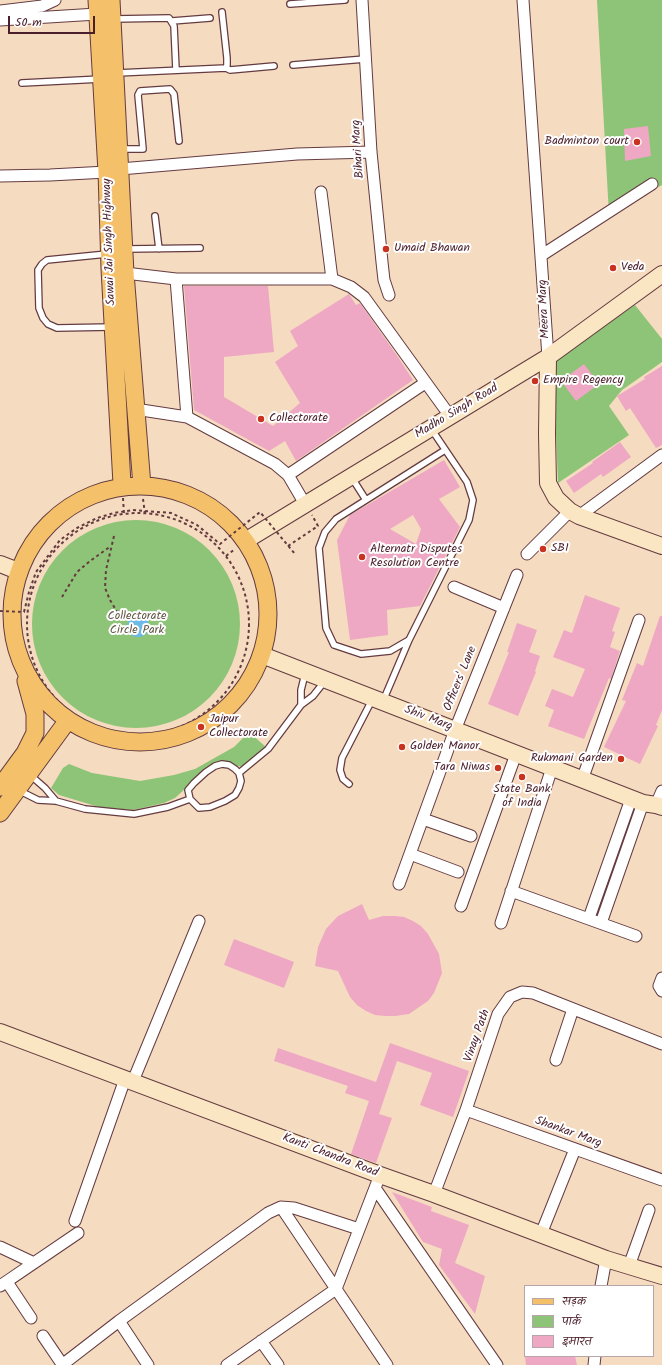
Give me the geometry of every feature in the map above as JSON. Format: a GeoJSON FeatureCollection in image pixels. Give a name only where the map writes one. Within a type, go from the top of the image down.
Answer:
{"type":"FeatureCollection","features":[{"type":"Feature","properties":{"kind":"main road"},"geometry":{"type":"LineString","coordinates":[[111,0],[102,11],[108,76],[118,150],[113,171]]}},
{"type":"Feature","properties":{"kind":"main road","name":"Sawai Jai Singh Highway"},"geometry":{"type":"LineString","coordinates":[[108,76],[117,251],[113,327],[122,484]]}},
{"type":"Feature","properties":{"kind":"main road"},"geometry":{"type":"LineString","coordinates":[[117,251],[125,273],[142,486]]}},
{"type":"Feature","properties":{"kind":"main road"},"geometry":{"type":"LineString","coordinates":[[0,813],[7,782],[36,733],[35,714],[20,662],[11,626],[12,596],[18,571],[30,546],[51,520],[79,500],[122,484],[172,490],[204,503],[227,520],[245,541],[260,569],[268,603],[268,626],[262,655],[247,687],[225,711],[196,730],[167,740],[139,743],[101,737],[68,720],[56,711],[34,688],[20,662]]}},
{"type":"Feature","properties":{"kind":"main road"},"geometry":{"type":"LineString","coordinates":[[7,782],[29,774],[68,720]]}},
{"type":"Feature","properties":{"kind":"street"},"geometry":{"type":"LineString","coordinates":[[0,11],[42,6],[55,0]]}},
{"type":"Feature","properties":{"kind":"street","name":"Bihari Marg"},"geometry":{"type":"LineString","coordinates":[[362,0],[371,152],[384,280],[389,295]]}},
{"type":"Feature","properties":{"kind":"street","name":"Meera Marg"},"geometry":{"type":"LineString","coordinates":[[523,0],[548,357],[548,483],[556,498],[574,514],[662,546]]}},
{"type":"Feature","properties":{"kind":"street"},"geometry":{"type":"LineString","coordinates":[[0,20],[102,11]]}},
{"type":"Feature","properties":{"kind":"street"},"geometry":{"type":"LineString","coordinates":[[0,176],[50,175],[113,171],[297,154],[371,152]]}},
{"type":"Feature","properties":{"kind":"street"},"geometry":{"type":"LineString","coordinates":[[542,255],[652,184]]}},
{"type":"Feature","properties":{"kind":"street"},"geometry":{"type":"LineString","coordinates":[[321,192],[332,278]]}},
{"type":"Feature","properties":{"kind":"street"},"geometry":{"type":"LineString","coordinates":[[125,273],[176,280],[332,278],[351,287],[364,297],[450,416]]}},
{"type":"Feature","properties":{"kind":"street","name":"Madho Singh Road"},"geometry":{"type":"LineString","coordinates":[[245,541],[548,357],[662,274]]}},
{"type":"Feature","properties":{"kind":"street"},"geometry":{"type":"LineString","coordinates":[[176,280],[187,417]]}},
{"type":"Feature","properties":{"kind":"street"},"geometry":{"type":"LineString","coordinates":[[288,475],[426,383]]}},
{"type":"Feature","properties":{"kind":"street"},"geometry":{"type":"LineString","coordinates":[[136,409],[187,417],[275,464],[288,475],[305,504]]}},
{"type":"Feature","properties":{"kind":"street"},"geometry":{"type":"LineString","coordinates":[[527,554],[574,514],[662,455]]}},
{"type":"Feature","properties":{"kind":"street"},"geometry":{"type":"LineString","coordinates":[[0,564],[18,571]]}},
{"type":"Feature","properties":{"kind":"street","name":"Officers' Lane"},"geometry":{"type":"LineString","coordinates":[[399,884],[455,730],[517,575]]}},
{"type":"Feature","properties":{"kind":"street"},"geometry":{"type":"LineString","coordinates":[[454,587],[504,608]]}},
{"type":"Feature","properties":{"kind":"street"},"geometry":{"type":"LineString","coordinates":[[582,780],[639,620]]}},
{"type":"Feature","properties":{"kind":"street","name":"Shiv Marg"},"geometry":{"type":"LineString","coordinates":[[262,655],[582,780],[651,801]]}},
{"type":"Feature","properties":{"kind":"street"},"geometry":{"type":"LineString","coordinates":[[461,906],[516,754]]}},
{"type":"Feature","properties":{"kind":"street"},"geometry":{"type":"LineString","coordinates":[[501,923],[552,768]]}},
{"type":"Feature","properties":{"kind":"street"},"geometry":{"type":"LineString","coordinates":[[589,918],[651,801]]}},
{"type":"Feature","properties":{"kind":"street"},"geometry":{"type":"LineString","coordinates":[[601,923],[651,801]]}},
{"type":"Feature","properties":{"kind":"street"},"geometry":{"type":"LineString","coordinates":[[423,819],[471,836]]}},
{"type":"Feature","properties":{"kind":"street"},"geometry":{"type":"LineString","coordinates":[[410,854],[458,872]]}},
{"type":"Feature","properties":{"kind":"street"},"geometry":{"type":"LineString","coordinates":[[511,891],[636,936]]}},
{"type":"Feature","properties":{"kind":"street"},"geometry":{"type":"LineString","coordinates":[[75,1221],[129,1080],[198,921]]}},
{"type":"Feature","properties":{"kind":"street"},"geometry":{"type":"LineString","coordinates":[[662,978],[659,986],[662,991]]}},
{"type":"Feature","properties":{"kind":"street","name":"Vinay Path"},"geometry":{"type":"LineString","coordinates":[[434,1194],[466,1110],[498,1014],[510,997],[522,992],[533,993],[662,1044]]}},
{"type":"Feature","properties":{"kind":"street"},"geometry":{"type":"LineString","coordinates":[[556,1060],[573,1009]]}},
{"type":"Feature","properties":{"kind":"street","name":"Kanti Chandra Road"},"geometry":{"type":"LineString","coordinates":[[0,1032],[129,1080],[377,1182],[434,1194],[606,1258],[662,1276]]}},
{"type":"Feature","properties":{"kind":"street","name":"Shankar Marg"},"geometry":{"type":"LineString","coordinates":[[466,1110],[662,1180]]}},
{"type":"Feature","properties":{"kind":"street"},"geometry":{"type":"LineString","coordinates":[[541,1234],[575,1149]]}},
{"type":"Feature","properties":{"kind":"street"},"geometry":{"type":"LineString","coordinates":[[227,1365],[336,1289],[377,1182]]}},
{"type":"Feature","properties":{"kind":"street"},"geometry":{"type":"LineString","coordinates":[[377,1182],[497,1365]]}},
{"type":"Feature","properties":{"kind":"street"},"geometry":{"type":"LineString","coordinates":[[43,1336],[62,1365],[119,1320],[268,1213],[281,1207],[294,1208],[359,1229]]}},
{"type":"Feature","properties":{"kind":"street"},"geometry":{"type":"LineString","coordinates":[[281,1207],[387,1365]]}},
{"type":"Feature","properties":{"kind":"street"},"geometry":{"type":"LineString","coordinates":[[629,1266],[649,1210]]}},
{"type":"Feature","properties":{"kind":"street"},"geometry":{"type":"LineString","coordinates":[[31,1318],[4,1284],[78,1233]]}},
{"type":"Feature","properties":{"kind":"street"},"geometry":{"type":"LineString","coordinates":[[0,1247],[34,1263]]}},
{"type":"Feature","properties":{"kind":"street"},"geometry":{"type":"LineString","coordinates":[[600,1285],[606,1258]]}},
{"type":"Feature","properties":{"kind":"street"},"geometry":{"type":"LineString","coordinates":[[119,1320],[148,1365]]}},
{"type":"Feature","properties":{"kind":"street"},"geometry":{"type":"LineString","coordinates":[[261,1341],[278,1365]]}},
{"type":"Feature","properties":{"kind":"lane"},"geometry":{"type":"LineString","coordinates":[[290,4],[345,0]]}},
{"type":"Feature","properties":{"kind":"lane"},"geometry":{"type":"LineString","coordinates":[[102,11],[169,18],[174,26],[176,70]]}},
{"type":"Feature","properties":{"kind":"lane"},"geometry":{"type":"LineString","coordinates":[[222,12],[227,58],[226,68]]}},
{"type":"Feature","properties":{"kind":"lane"},"geometry":{"type":"LineString","coordinates":[[172,21],[210,18]]}},
{"type":"Feature","properties":{"kind":"lane"},"geometry":{"type":"LineString","coordinates":[[293,65],[365,59]]}},
{"type":"Feature","properties":{"kind":"lane"},"geometry":{"type":"LineString","coordinates":[[22,83],[176,70],[226,68],[230,70],[274,66]]}},
{"type":"Feature","properties":{"kind":"lane"},"geometry":{"type":"LineString","coordinates":[[118,150],[143,149],[138,94],[140,91],[170,89],[174,94],[179,141]]}},
{"type":"Feature","properties":{"kind":"lane"},"geometry":{"type":"LineString","coordinates":[[155,216],[158,249]]}},
{"type":"Feature","properties":{"kind":"lane"},"geometry":{"type":"LineString","coordinates":[[113,327],[57,328],[48,324],[43,318],[39,308],[38,270],[42,264],[47,260],[117,251],[200,248]]}},
{"type":"Feature","properties":{"kind":"lane"},"geometry":{"type":"LineString","coordinates":[[349,784],[343,779],[340,770],[342,758],[378,700],[410,640],[469,520],[473,500],[467,482],[430,428]]}},
{"type":"Feature","properties":{"kind":"lane"},"geometry":{"type":"LineString","coordinates":[[410,640],[390,651],[361,654],[334,645],[326,628],[319,548],[325,532],[336,519],[445,450]]}},
{"type":"Feature","properties":{"kind":"lane"},"geometry":{"type":"LineString","coordinates":[[351,476],[366,500]]}},
{"type":"Feature","properties":{"kind":"lane"},"geometry":{"type":"LineString","coordinates":[[302,705],[301,690],[306,672]]}},
{"type":"Feature","properties":{"kind":"lane"},"geometry":{"type":"LineString","coordinates":[[239,773],[268,749],[302,705],[313,696],[326,680]]}},
{"type":"Feature","properties":{"kind":"lane"},"geometry":{"type":"LineString","coordinates":[[222,764],[229,765],[239,773],[241,781],[239,788],[235,795],[225,801],[210,808],[199,808],[190,799],[188,790],[206,772],[215,766],[222,764]]}},
{"type":"Feature","properties":{"kind":"lane"},"geometry":{"type":"LineString","coordinates":[[29,774],[45,788],[56,801]]}},
{"type":"Feature","properties":{"kind":"lane"},"geometry":{"type":"LineString","coordinates":[[7,782],[38,800],[56,801],[85,809],[134,814],[168,807],[190,799]]}},
{"type":"Feature","properties":{"kind":"path"},"geometry":{"type":"LineString","coordinates":[[122,484],[124,514]]}},
{"type":"Feature","properties":{"kind":"path"},"geometry":{"type":"LineString","coordinates":[[0,611],[24,612],[36,572],[60,540],[77,528],[97,518],[114,513],[133,510],[171,513],[197,526],[220,544],[260,512],[295,554]]}},
{"type":"Feature","properties":{"kind":"path"},"geometry":{"type":"LineString","coordinates":[[124,514],[152,514],[175,520],[196,530],[214,544],[230,562],[240,582],[247,604],[249,628],[246,651],[238,672],[226,692],[210,709],[191,722],[169,731],[147,735],[123,734],[101,729],[80,719],[61,704],[46,687],[35,666],[29,644],[27,620],[30,598],[38,576],[50,556],[66,539],[85,526],[106,517],[124,514]]}},
{"type":"Feature","properties":{"kind":"path"},"geometry":{"type":"LineString","coordinates":[[288,546],[318,526]]}},
{"type":"Feature","properties":{"kind":"path"},"geometry":{"type":"LineString","coordinates":[[114,536],[106,570],[105,588],[110,600],[119,614]]}},
{"type":"Feature","properties":{"kind":"path"},"geometry":{"type":"LineString","coordinates":[[62,597],[78,572],[90,561],[112,546]]}},
{"type":"Feature","properties":{"kind":"green space"},"geometry":{"type":"Polygon","coordinates":[[[597,0],[662,0],[662,185],[609,215],[597,0]]]}},
{"type":"Feature","properties":{"kind":"green space"},"geometry":{"type":"Polygon","coordinates":[[[635,305],[662,339],[662,362],[622,390],[609,406],[629,435],[558,483],[553,360],[635,305]]]}},
{"type":"Feature","properties":{"kind":"green space","name":"Collectorate Circle Park"},"geometry":{"type":"Polygon","coordinates":[[[136,520],[156,522],[185,532],[202,544],[216,558],[228,575],[232,584],[238,604],[240,624],[238,644],[228,673],[216,690],[202,704],[185,716],[176,720],[156,726],[136,728],[116,726],[87,716],[70,704],[56,690],[44,673],[40,664],[34,644],[32,624],[34,604],[44,575],[56,558],[70,544],[87,532],[96,528],[116,522],[136,520]]]}},
{"type":"Feature","properties":{"kind":"green space"},"geometry":{"type":"Polygon","coordinates":[[[249,732],[267,748],[248,767],[223,765],[209,771],[196,779],[175,798],[164,803],[133,810],[99,807],[59,795],[51,788],[63,768],[69,764],[92,773],[140,781],[174,775],[195,769],[234,747],[249,732]]]}},
{"type":"Feature","properties":{"kind":"water"},"geometry":{"type":"Polygon","coordinates":[[[138,615],[146,618],[149,626],[146,634],[138,637],[130,634],[127,626],[130,618],[138,615]]]}},
{"type":"Feature","properties":{"kind":"building","name":"Badminton court"},"geometry":{"type":"Polygon","coordinates":[[[648,126],[651,156],[625,161],[624,129],[648,126]]]}},
{"type":"Feature","properties":{"kind":"building"},"geometry":{"type":"Polygon","coordinates":[[[184,286],[268,286],[274,352],[224,357],[224,397],[273,426],[300,403],[275,362],[298,346],[290,331],[349,294],[356,305],[360,303],[413,380],[296,461],[285,441],[269,451],[194,410],[184,286]]]}},
{"type":"Feature","properties":{"kind":"building"},"geometry":{"type":"Polygon","coordinates":[[[584,364],[599,384],[576,401],[561,381],[584,364]]]}},
{"type":"Feature","properties":{"kind":"building"},"geometry":{"type":"Polygon","coordinates":[[[662,366],[662,445],[656,448],[630,408],[626,411],[617,396],[645,379],[644,377],[662,366]]]}},
{"type":"Feature","properties":{"kind":"building"},"geometry":{"type":"Polygon","coordinates":[[[620,442],[631,457],[603,477],[601,474],[574,493],[566,481],[593,463],[592,462],[620,442]]]}},
{"type":"Feature","properties":{"kind":"building","name":"Alternatr Disputes Resolution Centre"},"geometry":{"type":"Polygon","coordinates":[[[444,460],[460,487],[439,499],[460,527],[420,606],[387,610],[388,635],[350,640],[337,540],[350,515],[444,460]],[[413,515],[390,529],[416,544],[421,529],[413,515]]]}},
{"type":"Feature","properties":{"kind":"building"},"geometry":{"type":"Polygon","coordinates":[[[585,595],[620,608],[612,631],[615,632],[610,647],[620,651],[611,679],[609,678],[584,739],[548,726],[554,710],[545,706],[552,689],[573,697],[585,669],[553,657],[564,630],[572,633],[585,595]]]}},
{"type":"Feature","properties":{"kind":"building"},"geometry":{"type":"Polygon","coordinates":[[[660,616],[662,616],[662,710],[656,725],[658,726],[640,764],[604,747],[626,701],[622,700],[637,663],[643,666],[660,616]]]}},
{"type":"Feature","properties":{"kind":"building"},"geometry":{"type":"Polygon","coordinates":[[[517,623],[537,630],[529,652],[540,656],[535,671],[536,672],[518,716],[488,704],[509,652],[507,652],[517,623]]]}},
{"type":"Feature","properties":{"kind":"building"},"geometry":{"type":"Polygon","coordinates":[[[362,904],[369,920],[383,916],[404,917],[421,926],[428,934],[439,954],[442,973],[434,993],[428,1001],[409,1014],[385,1016],[375,1015],[366,1011],[357,1005],[350,997],[338,971],[315,966],[318,947],[326,929],[338,916],[362,904]]]}},
{"type":"Feature","properties":{"kind":"building"},"geometry":{"type":"Polygon","coordinates":[[[234,939],[294,962],[284,988],[224,965],[234,939]]]}},
{"type":"Feature","properties":{"kind":"building"},"geometry":{"type":"Polygon","coordinates":[[[390,1043],[469,1071],[453,1117],[420,1105],[432,1073],[397,1061],[379,1114],[392,1118],[376,1163],[351,1154],[369,1101],[345,1093],[348,1086],[274,1061],[278,1048],[376,1082],[390,1043]]]}},
{"type":"Feature","properties":{"kind":"building"},"geometry":{"type":"Polygon","coordinates":[[[392,1192],[432,1207],[431,1211],[469,1225],[455,1263],[485,1276],[475,1314],[439,1265],[442,1249],[423,1242],[392,1192]]]}},
{"type":"Feature","properties":{"kind":"building"},"geometry":{"type":"Polygon","coordinates":[[[525,1357],[575,1357],[577,1365],[526,1365],[525,1357]]]}},
{"type":"Feature","properties":{"kind":"place","name":"Badminton court"},"geometry":{"type":"Point","coordinates":[637,142]}},
{"type":"Feature","properties":{"kind":"place","name":"Umaid Bhawan"},"geometry":{"type":"Point","coordinates":[386,249]}},
{"type":"Feature","properties":{"kind":"place","name":"Veda"},"geometry":{"type":"Point","coordinates":[613,268]}},
{"type":"Feature","properties":{"kind":"place","name":"Empire Regency"},"geometry":{"type":"Point","coordinates":[535,381]}},
{"type":"Feature","properties":{"kind":"place","name":"Collectorate"},"geometry":{"type":"Point","coordinates":[261,419]}},
{"type":"Feature","properties":{"kind":"place","name":"SBI"},"geometry":{"type":"Point","coordinates":[543,549]}},
{"type":"Feature","properties":{"kind":"place","name":"Alternatr Disputes Resolution Centre"},"geometry":{"type":"Point","coordinates":[362,557]}},
{"type":"Feature","properties":{"kind":"place","name":"Jaipur Collectorate"},"geometry":{"type":"Point","coordinates":[201,727]}},
{"type":"Feature","properties":{"kind":"place","name":"Golden Manor"},"geometry":{"type":"Point","coordinates":[402,747]}},
{"type":"Feature","properties":{"kind":"place","name":"Rukmani Garden"},"geometry":{"type":"Point","coordinates":[621,759]}},
{"type":"Feature","properties":{"kind":"place","name":"Tara Niwas"},"geometry":{"type":"Point","coordinates":[498,768]}},
{"type":"Feature","properties":{"kind":"place","name":"State Bank of India"},"geometry":{"type":"Point","coordinates":[522,777]}}]}
